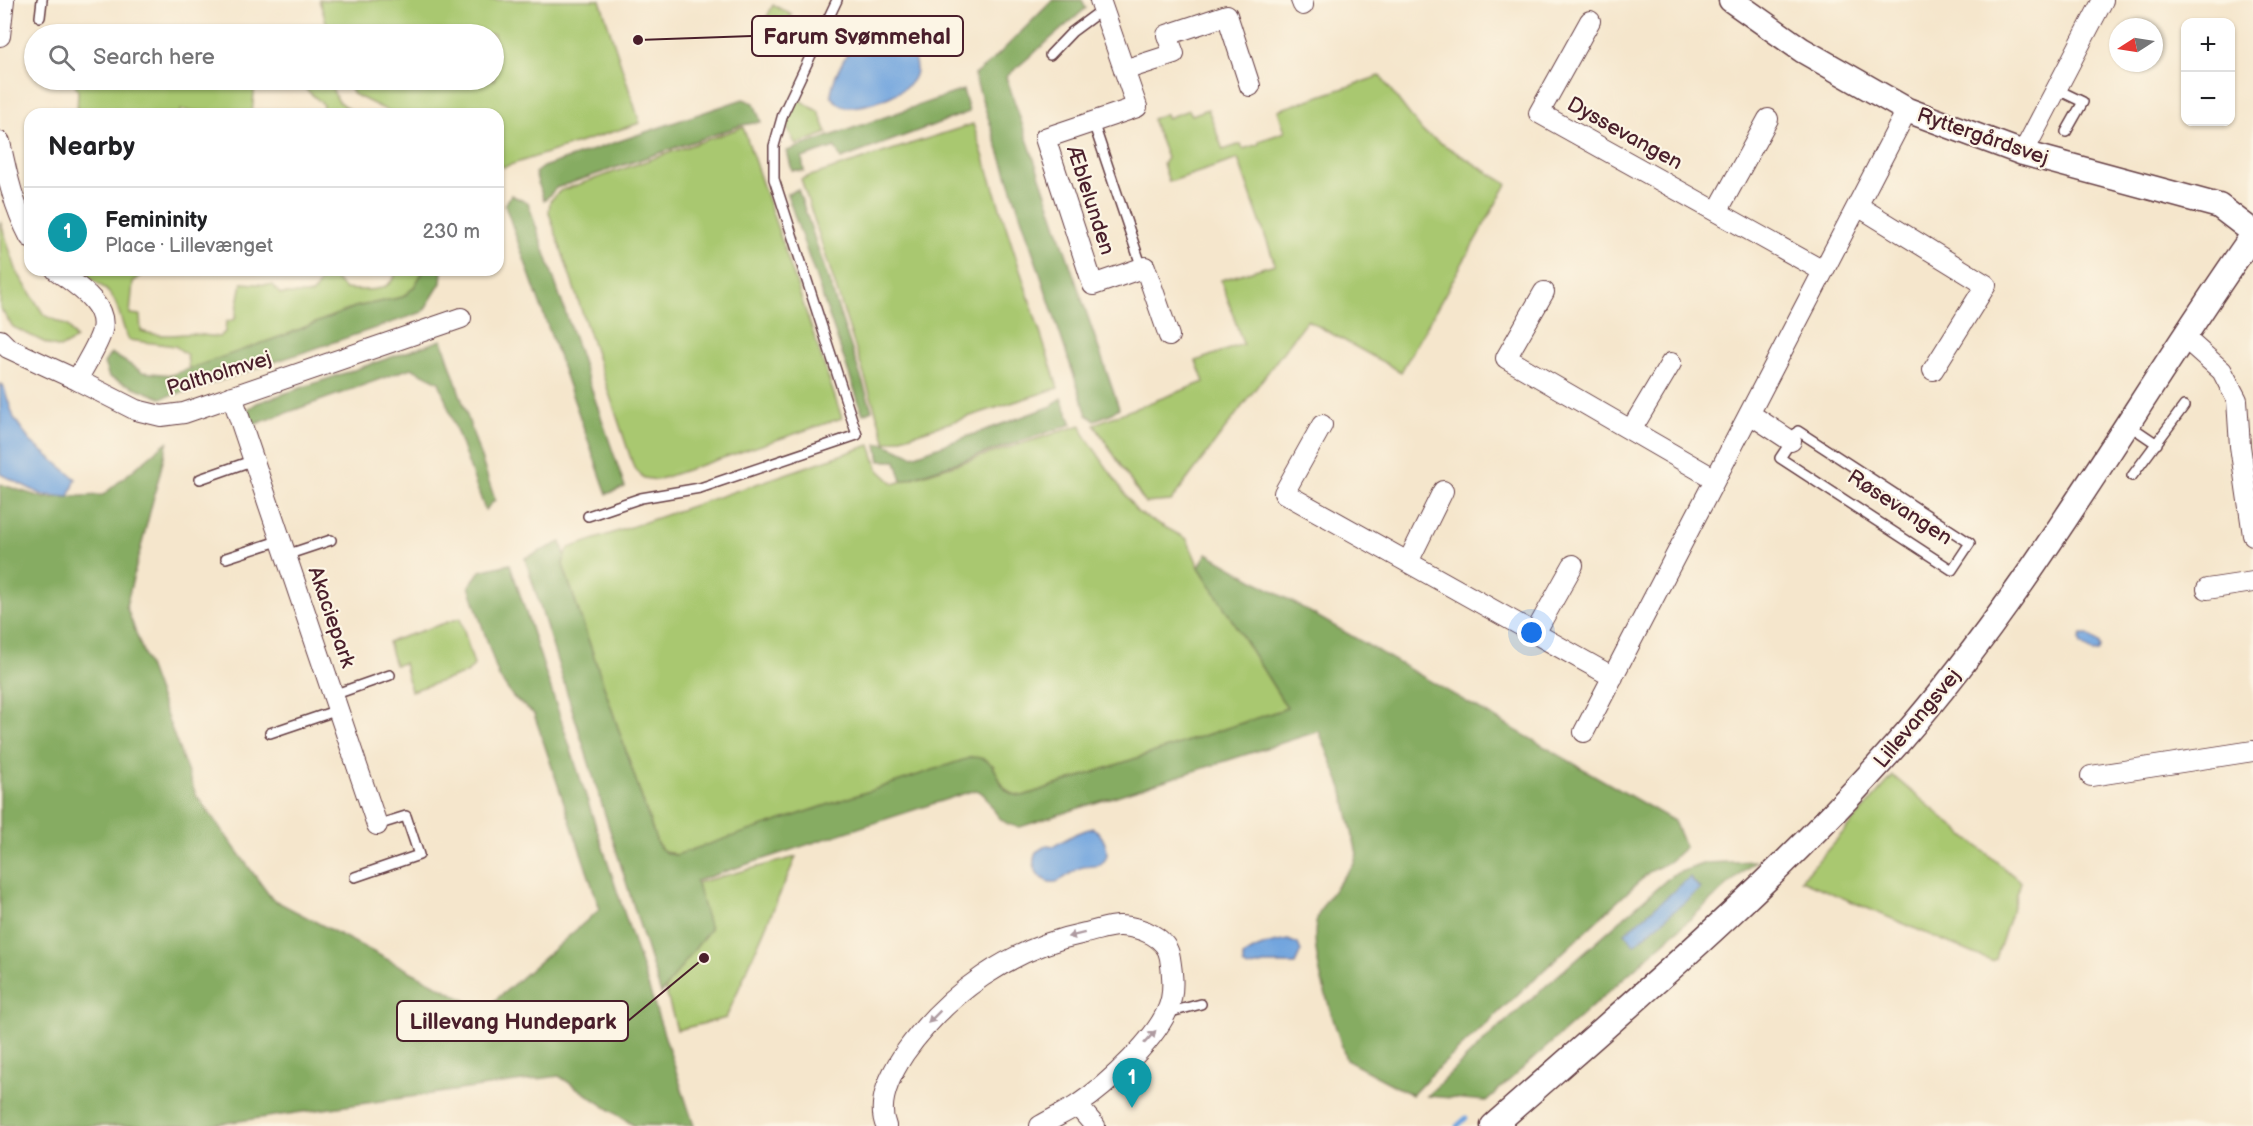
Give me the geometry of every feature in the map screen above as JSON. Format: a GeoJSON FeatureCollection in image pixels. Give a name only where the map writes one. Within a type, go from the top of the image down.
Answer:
{"type":"FeatureCollection","features":[{"type":"Feature","properties":{"kind":"street"},"geometry":{"type":"LineString","coordinates":[[0,36],[4,0]]}},
{"type":"Feature","properties":{"kind":"street","name":"Ryttergårdsvej"},"geometry":{"type":"LineString","coordinates":[[1731,0],[1802,50],[1907,110],[2023,153],[2219,206],[2253,233]]}},
{"type":"Feature","properties":{"kind":"street"},"geometry":{"type":"LineString","coordinates":[[2023,153],[2103,0]]}},
{"type":"Feature","properties":{"kind":"street","name":"Æblelunden"},"geometry":{"type":"LineString","coordinates":[[1102,4],[1137,107],[1045,138],[1093,285],[1145,267],[1168,336]]}},
{"type":"Feature","properties":{"kind":"street"},"geometry":{"type":"LineString","coordinates":[[1124,70],[1174,54],[1167,35],[1227,15],[1250,86]]}},
{"type":"Feature","properties":{"kind":"street","name":"Dyssevangen"},"geometry":{"type":"LineString","coordinates":[[1590,21],[1539,113],[1823,271]]}},
{"type":"Feature","properties":{"kind":"street"},"geometry":{"type":"LineString","coordinates":[[1584,732],[1907,110]]}},
{"type":"Feature","properties":{"kind":"street"},"geometry":{"type":"LineString","coordinates":[[1717,212],[1768,119]]}},
{"type":"Feature","properties":{"kind":"street"},"geometry":{"type":"LineString","coordinates":[[0,142],[9,186],[24,218]]}},
{"type":"Feature","properties":{"kind":"street"},"geometry":{"type":"LineString","coordinates":[[1858,206],[1986,285],[1933,370]]}},
{"type":"Feature","properties":{"kind":"street","name":"Lillevangsvej"},"geometry":{"type":"LineString","coordinates":[[1493,1126],[1779,869],[1898,744],[2013,596],[2253,233]]}},
{"type":"Feature","properties":{"kind":"street"},"geometry":{"type":"LineString","coordinates":[[64,276],[90,297],[98,307],[102,318],[102,330],[77,380]]}},
{"type":"Feature","properties":{"kind":"street"},"geometry":{"type":"LineString","coordinates":[[1544,292],[1506,358],[1715,479]]}},
{"type":"Feature","properties":{"kind":"street","name":"Paltholmvej"},"geometry":{"type":"LineString","coordinates":[[0,339],[8,348],[136,410],[160,416],[184,413],[461,318]]}},
{"type":"Feature","properties":{"kind":"street"},"geometry":{"type":"LineString","coordinates":[[2185,338],[2222,371],[2237,400],[2253,535]]}},
{"type":"Feature","properties":{"kind":"street"},"geometry":{"type":"LineString","coordinates":[[1631,430],[1671,363]]}},
{"type":"Feature","properties":{"kind":"street","name":"Akaciepark"},"geometry":{"type":"LineString","coordinates":[[232,396],[377,825]]}},
{"type":"Feature","properties":{"kind":"street"},"geometry":{"type":"LineString","coordinates":[[1750,414],[1791,441]]}},
{"type":"Feature","properties":{"kind":"street"},"geometry":{"type":"LineString","coordinates":[[1322,425],[1284,493],[1613,677]]}},
{"type":"Feature","properties":{"kind":"street"},"geometry":{"type":"LineString","coordinates":[[1408,562],[1443,491]]}},
{"type":"Feature","properties":{"kind":"street"},"geometry":{"type":"LineString","coordinates":[[1535,633],[1573,565]]}},
{"type":"Feature","properties":{"kind":"street"},"geometry":{"type":"LineString","coordinates":[[2207,589],[2253,582]]}},
{"type":"Feature","properties":{"kind":"street"},"geometry":{"type":"LineString","coordinates":[[2091,776],[2253,751]]}},
{"type":"Feature","properties":{"kind":"street"},"geometry":{"type":"LineString","coordinates":[[886,1126],[883,1119],[883,1101],[893,1071],[922,1028],[978,979],[1033,947],[1076,934],[1120,926],[1148,933],[1160,939],[1169,950],[1173,977],[1171,1000],[1158,1029],[1121,1069],[1077,1105],[1040,1126]]}},
{"type":"Feature","properties":{"kind":"street"},"geometry":{"type":"LineString","coordinates":[[1077,1105],[1095,1126]]}},
{"type":"Feature","properties":{"kind":"lane"},"geometry":{"type":"LineString","coordinates":[[40,17],[42,0]]}},
{"type":"Feature","properties":{"kind":"lane"},"geometry":{"type":"LineString","coordinates":[[588,516],[641,498],[700,488],[857,435],[774,179],[774,146],[783,114],[837,0]]}},
{"type":"Feature","properties":{"kind":"lane"},"geometry":{"type":"LineString","coordinates":[[1050,55],[1102,4]]}},
{"type":"Feature","properties":{"kind":"lane"},"geometry":{"type":"LineString","coordinates":[[2056,88],[2083,102],[2066,132]]}},
{"type":"Feature","properties":{"kind":"lane"},"geometry":{"type":"LineString","coordinates":[[1093,122],[1142,268]]}},
{"type":"Feature","properties":{"kind":"lane"},"geometry":{"type":"LineString","coordinates":[[2132,477],[2184,406]]}},
{"type":"Feature","properties":{"kind":"lane"},"geometry":{"type":"LineString","coordinates":[[2127,424],[2157,444]]}},
{"type":"Feature","properties":{"kind":"lane","name":"Røsevangen"},"geometry":{"type":"LineString","coordinates":[[1798,431],[1970,543],[1952,570],[1780,458],[1791,441],[1798,431]]}},
{"type":"Feature","properties":{"kind":"lane"},"geometry":{"type":"LineString","coordinates":[[200,479],[254,460]]}},
{"type":"Feature","properties":{"kind":"lane","name":"Akaciepark"},"geometry":{"type":"LineString","coordinates":[[226,558],[331,540]]}},
{"type":"Feature","properties":{"kind":"lane","name":"Akaciepark"},"geometry":{"type":"LineString","coordinates":[[270,733],[390,675]]}},
{"type":"Feature","properties":{"kind":"lane","name":"Akaciepark"},"geometry":{"type":"LineString","coordinates":[[355,877],[419,855],[406,816],[377,825]]}},
{"type":"Feature","properties":{"kind":"lane"},"geometry":{"type":"LineString","coordinates":[[1165,1014],[1201,1004]]}},
{"type":"Feature","properties":{"kind":"green space"},"geometry":{"type":"Polygon","coordinates":[[[319,0],[600,0],[640,123],[504,167],[504,108],[382,108],[353,94],[351,90],[504,90],[504,24],[327,24],[319,0]]]}},
{"type":"Feature","properties":{"kind":"green space"},"geometry":{"type":"Polygon","coordinates":[[[1053,0],[1082,0],[1086,8],[1006,77],[1119,408],[1095,420],[1087,415],[974,75],[994,59],[1053,0]]]}},
{"type":"Feature","properties":{"kind":"green space"},"geometry":{"type":"Polygon","coordinates":[[[773,5],[792,15],[777,46],[757,36],[773,5]]]}},
{"type":"Feature","properties":{"kind":"green space"},"geometry":{"type":"Polygon","coordinates":[[[1380,76],[1423,132],[1507,184],[1401,372],[1307,320],[1171,501],[1145,503],[1094,424],[1204,382],[1196,361],[1243,344],[1221,280],[1275,264],[1238,159],[1169,182],[1163,164],[1167,158],[1152,119],[1166,114],[1167,118],[1189,110],[1192,115],[1208,109],[1223,150],[1241,144],[1243,149],[1285,132],[1278,110],[1380,76]]]}},
{"type":"Feature","properties":{"kind":"green space"},"geometry":{"type":"Polygon","coordinates":[[[254,90],[253,108],[77,108],[78,91],[254,90]]]}},
{"type":"Feature","properties":{"kind":"green space"},"geometry":{"type":"Polygon","coordinates":[[[307,90],[333,90],[339,101],[348,108],[323,108],[323,104],[307,90]]]}},
{"type":"Feature","properties":{"kind":"green space"},"geometry":{"type":"Polygon","coordinates":[[[963,90],[969,112],[841,159],[835,147],[802,158],[804,171],[792,170],[787,151],[963,90]]]}},
{"type":"Feature","properties":{"kind":"green space"},"geometry":{"type":"Polygon","coordinates":[[[797,98],[819,112],[827,133],[796,145],[785,124],[797,98]]]}},
{"type":"Feature","properties":{"kind":"green space"},"geometry":{"type":"Polygon","coordinates":[[[743,99],[754,103],[761,122],[742,125],[556,188],[544,201],[535,173],[543,167],[743,99]]]}},
{"type":"Feature","properties":{"kind":"green space"},"geometry":{"type":"Polygon","coordinates":[[[973,124],[1058,388],[886,443],[801,179],[973,124]]]}},
{"type":"Feature","properties":{"kind":"green space"},"geometry":{"type":"Polygon","coordinates":[[[743,127],[842,418],[657,480],[644,478],[634,468],[549,213],[550,201],[560,191],[743,127]]]}},
{"type":"Feature","properties":{"kind":"green space"},"geometry":{"type":"Polygon","coordinates":[[[798,189],[872,410],[863,414],[787,194],[798,189]]]}},
{"type":"Feature","properties":{"kind":"green space"},"geometry":{"type":"Polygon","coordinates":[[[511,195],[528,203],[625,487],[607,494],[505,205],[511,195]]]}},
{"type":"Feature","properties":{"kind":"green space"},"geometry":{"type":"Polygon","coordinates":[[[0,221],[17,272],[44,315],[68,326],[76,339],[60,348],[13,327],[0,308],[0,221]]]}},
{"type":"Feature","properties":{"kind":"green space"},"geometry":{"type":"Polygon","coordinates":[[[87,276],[141,276],[133,282],[130,314],[140,315],[141,331],[162,335],[193,334],[219,337],[225,332],[226,322],[235,319],[242,283],[273,285],[280,294],[312,294],[320,280],[333,277],[345,289],[369,290],[389,284],[395,276],[420,276],[414,287],[403,297],[355,307],[189,370],[187,355],[175,346],[129,340],[111,295],[87,276]]]}},
{"type":"Feature","properties":{"kind":"green space"},"geometry":{"type":"Polygon","coordinates":[[[420,276],[442,276],[441,283],[423,312],[195,389],[161,398],[109,377],[104,363],[111,353],[142,372],[171,375],[288,334],[355,307],[403,297],[414,287],[420,276]]]}},
{"type":"Feature","properties":{"kind":"green space"},"geometry":{"type":"Polygon","coordinates":[[[442,340],[495,500],[485,510],[439,382],[411,368],[250,426],[247,410],[257,403],[442,340]]]}},
{"type":"Feature","properties":{"kind":"green space"},"geometry":{"type":"Polygon","coordinates":[[[1061,398],[1072,424],[902,481],[896,461],[880,461],[877,444],[885,444],[913,456],[1052,406],[1061,398]]]}},
{"type":"Feature","properties":{"kind":"green space"},"geometry":{"type":"Polygon","coordinates":[[[1081,425],[1084,434],[1137,512],[1187,539],[1199,567],[1287,708],[1023,796],[1007,790],[993,765],[676,855],[662,850],[657,843],[563,565],[569,548],[870,445],[878,469],[894,484],[1081,425]]]}},
{"type":"Feature","properties":{"kind":"green space"},"geometry":{"type":"Polygon","coordinates":[[[168,441],[126,606],[196,795],[272,899],[484,1010],[600,909],[534,714],[513,697],[499,677],[469,586],[480,571],[510,564],[694,1126],[633,1125],[559,1076],[204,1126],[0,1126],[0,484],[44,498],[103,495],[168,441]]]}},
{"type":"Feature","properties":{"kind":"green space"},"geometry":{"type":"Polygon","coordinates":[[[561,542],[565,555],[563,565],[657,843],[670,854],[676,855],[972,757],[990,763],[1006,790],[1023,796],[1287,708],[1199,567],[1207,553],[1674,821],[1685,847],[1669,862],[1649,872],[1412,1095],[1346,1060],[1323,985],[1315,945],[1315,927],[1322,907],[1354,864],[1357,854],[1342,788],[1319,731],[1020,827],[1003,821],[981,792],[975,790],[696,881],[710,929],[661,994],[525,558],[561,542]]]}},
{"type":"Feature","properties":{"kind":"green space"},"geometry":{"type":"Polygon","coordinates":[[[460,618],[474,665],[467,673],[411,691],[404,663],[395,665],[388,642],[460,618]]]}},
{"type":"Feature","properties":{"kind":"green space"},"geometry":{"type":"Polygon","coordinates":[[[1893,776],[2021,882],[1996,959],[1991,961],[1801,880],[1893,776]]]}},
{"type":"Feature","properties":{"kind":"green space"},"geometry":{"type":"Polygon","coordinates":[[[796,857],[726,1018],[677,1030],[639,898],[796,857]]]}},
{"type":"Feature","properties":{"kind":"green space"},"geometry":{"type":"Polygon","coordinates":[[[1755,861],[1486,1101],[1427,1096],[1488,1037],[1672,875],[1705,863],[1755,861]]]}},
{"type":"Feature","properties":{"kind":"water"},"geometry":{"type":"Polygon","coordinates":[[[885,22],[896,30],[906,44],[915,62],[915,75],[911,82],[896,94],[864,105],[842,106],[831,97],[839,69],[864,31],[873,25],[885,22]]]}},
{"type":"Feature","properties":{"kind":"water"},"geometry":{"type":"Polygon","coordinates":[[[0,384],[3,385],[14,418],[30,441],[76,479],[69,497],[43,495],[0,474],[0,384]]]}},
{"type":"Feature","properties":{"kind":"water"},"geometry":{"type":"Polygon","coordinates":[[[2082,635],[2088,635],[2099,643],[2098,652],[2093,653],[2081,644],[2082,635]]]}},
{"type":"Feature","properties":{"kind":"water"},"geometry":{"type":"Polygon","coordinates":[[[1092,828],[1100,834],[1107,849],[1107,855],[1102,863],[1077,869],[1056,882],[1044,880],[1038,874],[1034,863],[1036,852],[1047,845],[1054,846],[1077,833],[1092,828]]]}},
{"type":"Feature","properties":{"kind":"water"},"geometry":{"type":"Polygon","coordinates":[[[1690,877],[1700,889],[1634,945],[1625,933],[1690,877]]]}},
{"type":"Feature","properties":{"kind":"water"},"geometry":{"type":"Polygon","coordinates":[[[1288,940],[1298,944],[1301,951],[1295,964],[1264,964],[1248,968],[1243,965],[1243,957],[1253,950],[1288,940]]]}},
{"type":"Feature","properties":{"kind":"waterway"},"geometry":{"type":"LineString","coordinates":[[1457,1126],[1466,1118]]}},
{"type":"Feature","properties":{"kind":"place","name":"Farum Svømmehal"},"geometry":{"type":"Point","coordinates":[638,40]}},
{"type":"Feature","properties":{"kind":"place","name":"Lillevang Hundepark"},"geometry":{"type":"Point","coordinates":[704,958]}},
{"type":"Feature","properties":{"kind":"place","name":"Femininity"},"geometry":{"type":"Point","coordinates":[1132,1108]}}]}
